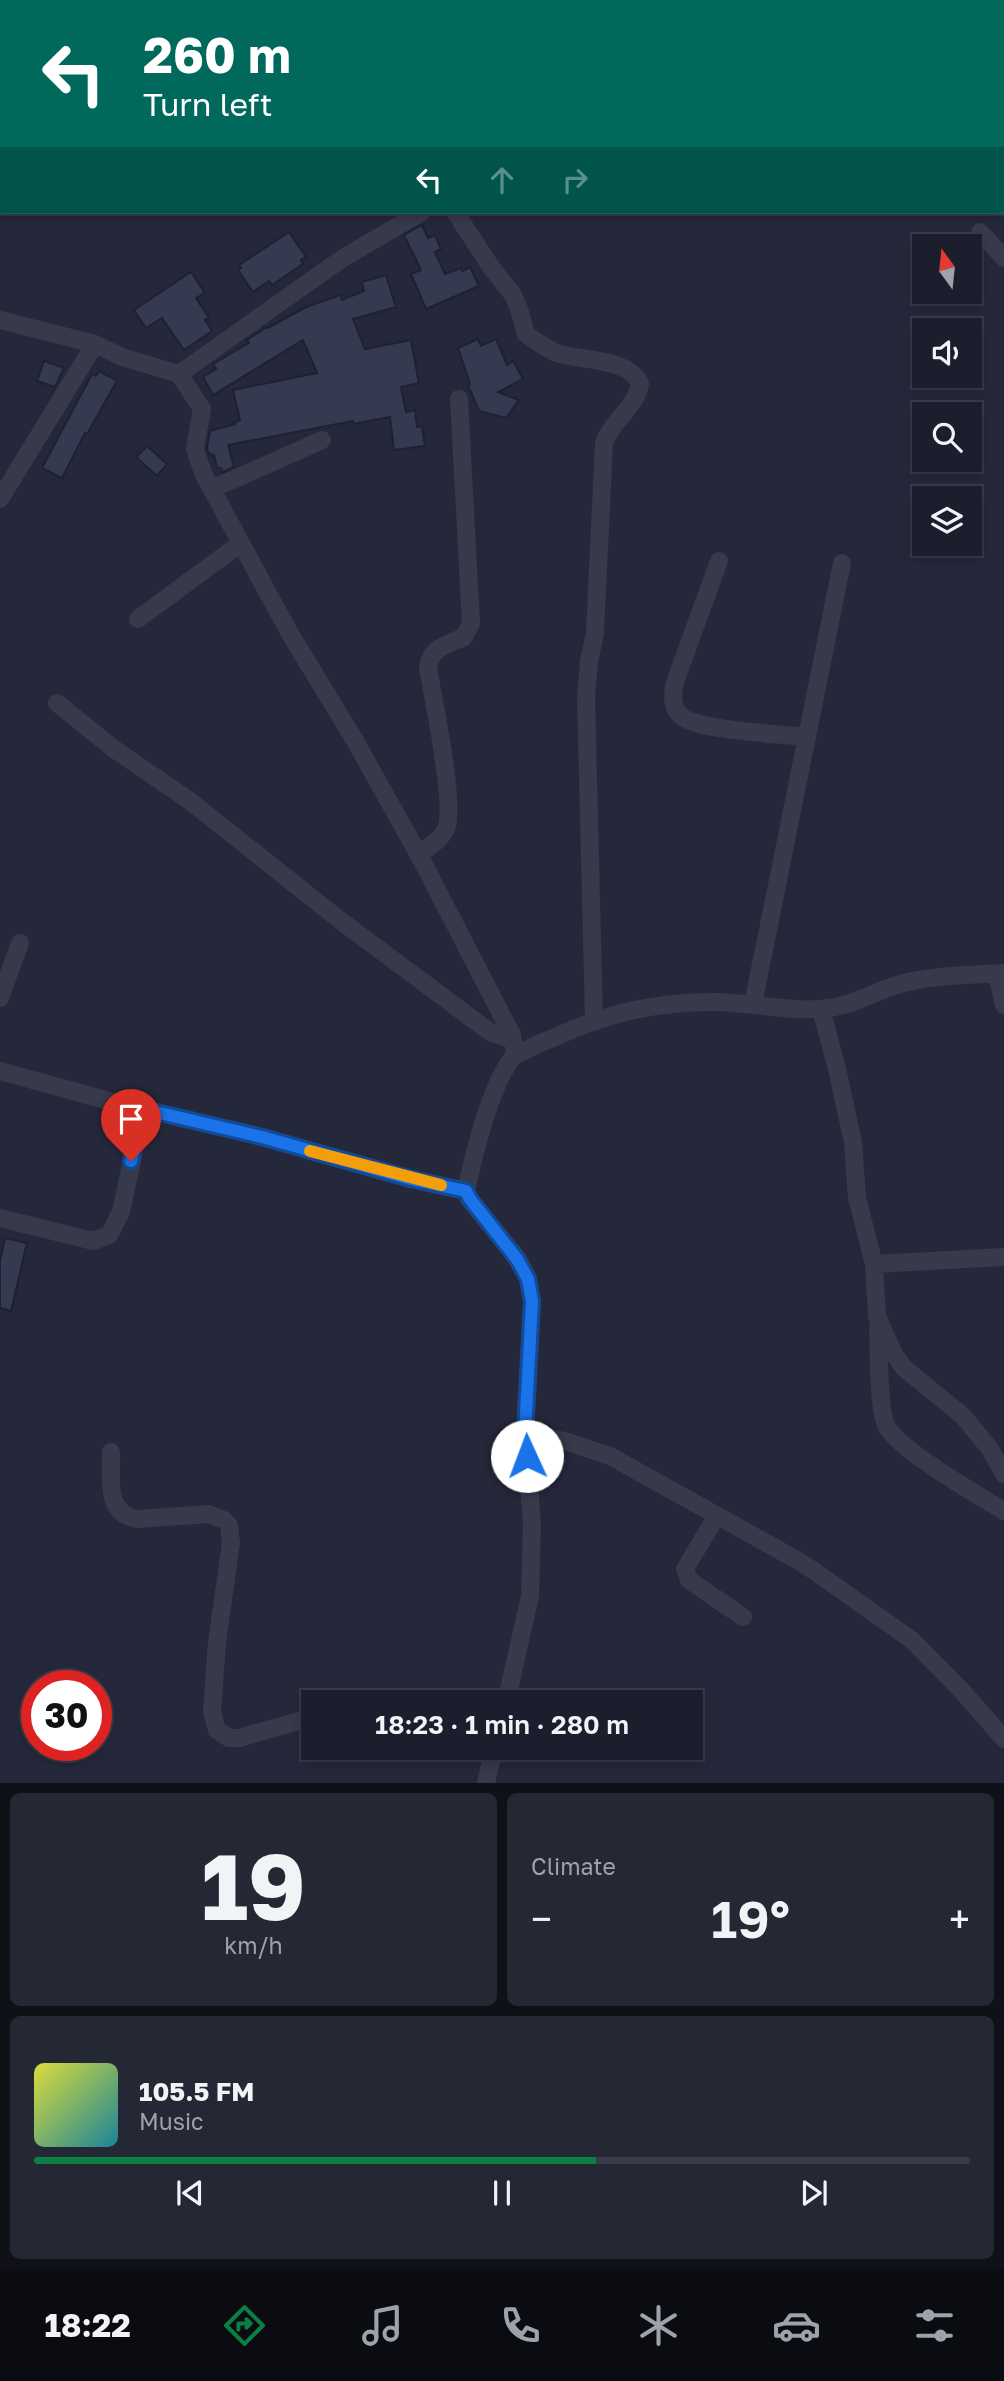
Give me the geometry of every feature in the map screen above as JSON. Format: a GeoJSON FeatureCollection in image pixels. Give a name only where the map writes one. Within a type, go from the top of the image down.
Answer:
{"type":"FeatureCollection","features":[{"type":"Feature","properties":{"kind":"street"},"geometry":{"type":"LineString","coordinates":[[179,374],[343,258],[419,214]]}},
{"type":"Feature","properties":{"kind":"street"},"geometry":{"type":"LineString","coordinates":[[456,214],[513,295],[526,334],[559,354],[620,366],[634,375],[640,384],[637,397],[608,433],[604,443],[595,633],[587,675],[594,1021]]}},
{"type":"Feature","properties":{"kind":"street"},"geometry":{"type":"LineString","coordinates":[[980,232],[1004,258]]}},
{"type":"Feature","properties":{"kind":"street"},"geometry":{"type":"LineString","coordinates":[[0,320],[95,344],[122,357],[179,374],[202,409],[195,449],[203,473],[289,632],[354,739],[419,855],[512,1035],[515,1055]]}},
{"type":"Feature","properties":{"kind":"street"},"geometry":{"type":"LineString","coordinates":[[0,499],[95,344]]}},
{"type":"Feature","properties":{"kind":"street"},"geometry":{"type":"LineString","coordinates":[[419,855],[443,834],[448,820],[446,771],[428,668],[429,658],[439,647],[464,637],[471,623],[459,399]]}},
{"type":"Feature","properties":{"kind":"street"},"geometry":{"type":"LineString","coordinates":[[212,489],[322,440]]}},
{"type":"Feature","properties":{"kind":"street"},"geometry":{"type":"LineString","coordinates":[[138,619],[241,543]]}},
{"type":"Feature","properties":{"kind":"street"},"geometry":{"type":"LineString","coordinates":[[719,561],[674,685],[672,703],[681,717],[704,726],[807,737]]}},
{"type":"Feature","properties":{"kind":"street"},"geometry":{"type":"LineString","coordinates":[[753,1004],[842,563]]}},
{"type":"Feature","properties":{"kind":"street"},"geometry":{"type":"LineString","coordinates":[[57,703],[114,749],[190,802],[341,921],[490,1032],[504,1037],[512,1035]]}},
{"type":"Feature","properties":{"kind":"street"},"geometry":{"type":"LineString","coordinates":[[0,998],[20,943]]}},
{"type":"Feature","properties":{"kind":"street"},"geometry":{"type":"LineString","coordinates":[[509,1690],[530,1596],[532,1524],[525,1433],[532,1301],[528,1279],[517,1259],[466,1191],[494,1093],[508,1063],[515,1055],[574,1027],[626,1010],[670,1004],[717,1002],[793,1010],[821,1009],[878,993],[900,983],[929,977],[1000,973],[1004,1005]]}},
{"type":"Feature","properties":{"kind":"street"},"geometry":{"type":"LineString","coordinates":[[821,1009],[853,1142],[857,1198],[874,1264],[881,1393],[886,1424],[896,1438],[951,1479],[1004,1511]]}},
{"type":"Feature","properties":{"kind":"street"},"geometry":{"type":"LineString","coordinates":[[0,1071],[466,1191]]}},
{"type":"Feature","properties":{"kind":"street"},"geometry":{"type":"LineString","coordinates":[[0,1218],[93,1241],[109,1235],[121,1212],[143,1109]]}},
{"type":"Feature","properties":{"kind":"street"},"geometry":{"type":"LineString","coordinates":[[874,1264],[1004,1257]]}},
{"type":"Feature","properties":{"kind":"street"},"geometry":{"type":"LineString","coordinates":[[877,1316],[894,1354],[904,1368],[962,1416],[1002,1465]]}},
{"type":"Feature","properties":{"kind":"street"},"geometry":{"type":"LineString","coordinates":[[525,1433],[565,1441],[610,1456],[804,1564],[912,1640],[1004,1739]]}},
{"type":"Feature","properties":{"kind":"street"},"geometry":{"type":"LineString","coordinates":[[111,1452],[113,1499],[119,1513],[138,1518],[209,1514],[229,1525],[232,1543],[217,1642],[212,1712],[216,1730],[229,1738],[239,1738],[301,1720]]}},
{"type":"Feature","properties":{"kind":"street"},"geometry":{"type":"LineString","coordinates":[[716,1517],[685,1569],[686,1574],[689,1580],[743,1617]]}},
{"type":"Feature","properties":{"kind":"street"},"geometry":{"type":"LineString","coordinates":[[486,1783],[491,1760]]}},
{"type":"Feature","properties":{"kind":"building"},"geometry":{"type":"Polygon","coordinates":[[[422,225],[428,238],[435,235],[441,249],[435,252],[445,274],[470,267],[479,286],[426,309],[411,274],[421,270],[404,235],[422,225]]]}},
{"type":"Feature","properties":{"kind":"building"},"geometry":{"type":"Polygon","coordinates":[[[289,232],[306,257],[301,260],[303,264],[272,285],[269,281],[253,292],[238,270],[241,268],[239,265],[289,232]]]}},
{"type":"Feature","properties":{"kind":"building"},"geometry":{"type":"Polygon","coordinates":[[[191,272],[205,293],[196,298],[209,318],[205,320],[212,331],[184,350],[162,318],[146,328],[134,310],[191,272]]]}},
{"type":"Feature","properties":{"kind":"building"},"geometry":{"type":"Polygon","coordinates":[[[386,275],[396,307],[353,319],[365,349],[411,340],[419,383],[401,387],[406,412],[415,410],[417,427],[422,426],[425,446],[394,450],[390,417],[353,424],[353,421],[228,445],[234,467],[223,472],[221,468],[217,468],[214,455],[209,454],[207,448],[210,431],[240,420],[233,390],[317,373],[303,340],[213,395],[203,377],[216,369],[213,364],[249,343],[247,340],[267,327],[306,307],[340,295],[342,300],[364,291],[362,282],[386,275]]]}},
{"type":"Feature","properties":{"kind":"building"},"geometry":{"type":"Polygon","coordinates":[[[478,339],[481,346],[496,339],[507,365],[513,361],[523,379],[498,392],[519,400],[506,418],[479,411],[468,385],[470,384],[458,348],[478,339]]]}},
{"type":"Feature","properties":{"kind":"building"},"geometry":{"type":"Polygon","coordinates":[[[44,361],[64,368],[55,387],[37,381],[44,361]]]}},
{"type":"Feature","properties":{"kind":"building"},"geometry":{"type":"Polygon","coordinates":[[[99,371],[117,381],[87,434],[85,433],[62,478],[42,468],[92,374],[96,376],[99,371]]]}},
{"type":"Feature","properties":{"kind":"building"},"geometry":{"type":"Polygon","coordinates":[[[147,446],[167,464],[157,476],[136,457],[147,446]]]}},
{"type":"Feature","properties":{"kind":"building"},"geometry":{"type":"Polygon","coordinates":[[[5,1238],[27,1243],[11,1311],[0,1308],[0,1260],[5,1238]]]}},
{"type":"Feature","properties":{"kind":"slow traffic"},"geometry":{"type":"LineString","coordinates":[[310,1151],[441,1185]]}},
{"type":"Feature","properties":{"kind":"route"},"geometry":{"type":"LineString","coordinates":[[131,1161],[143,1109],[262,1137],[411,1179],[466,1191],[517,1259],[528,1279],[532,1301],[525,1433],[527,1456]]}}]}
